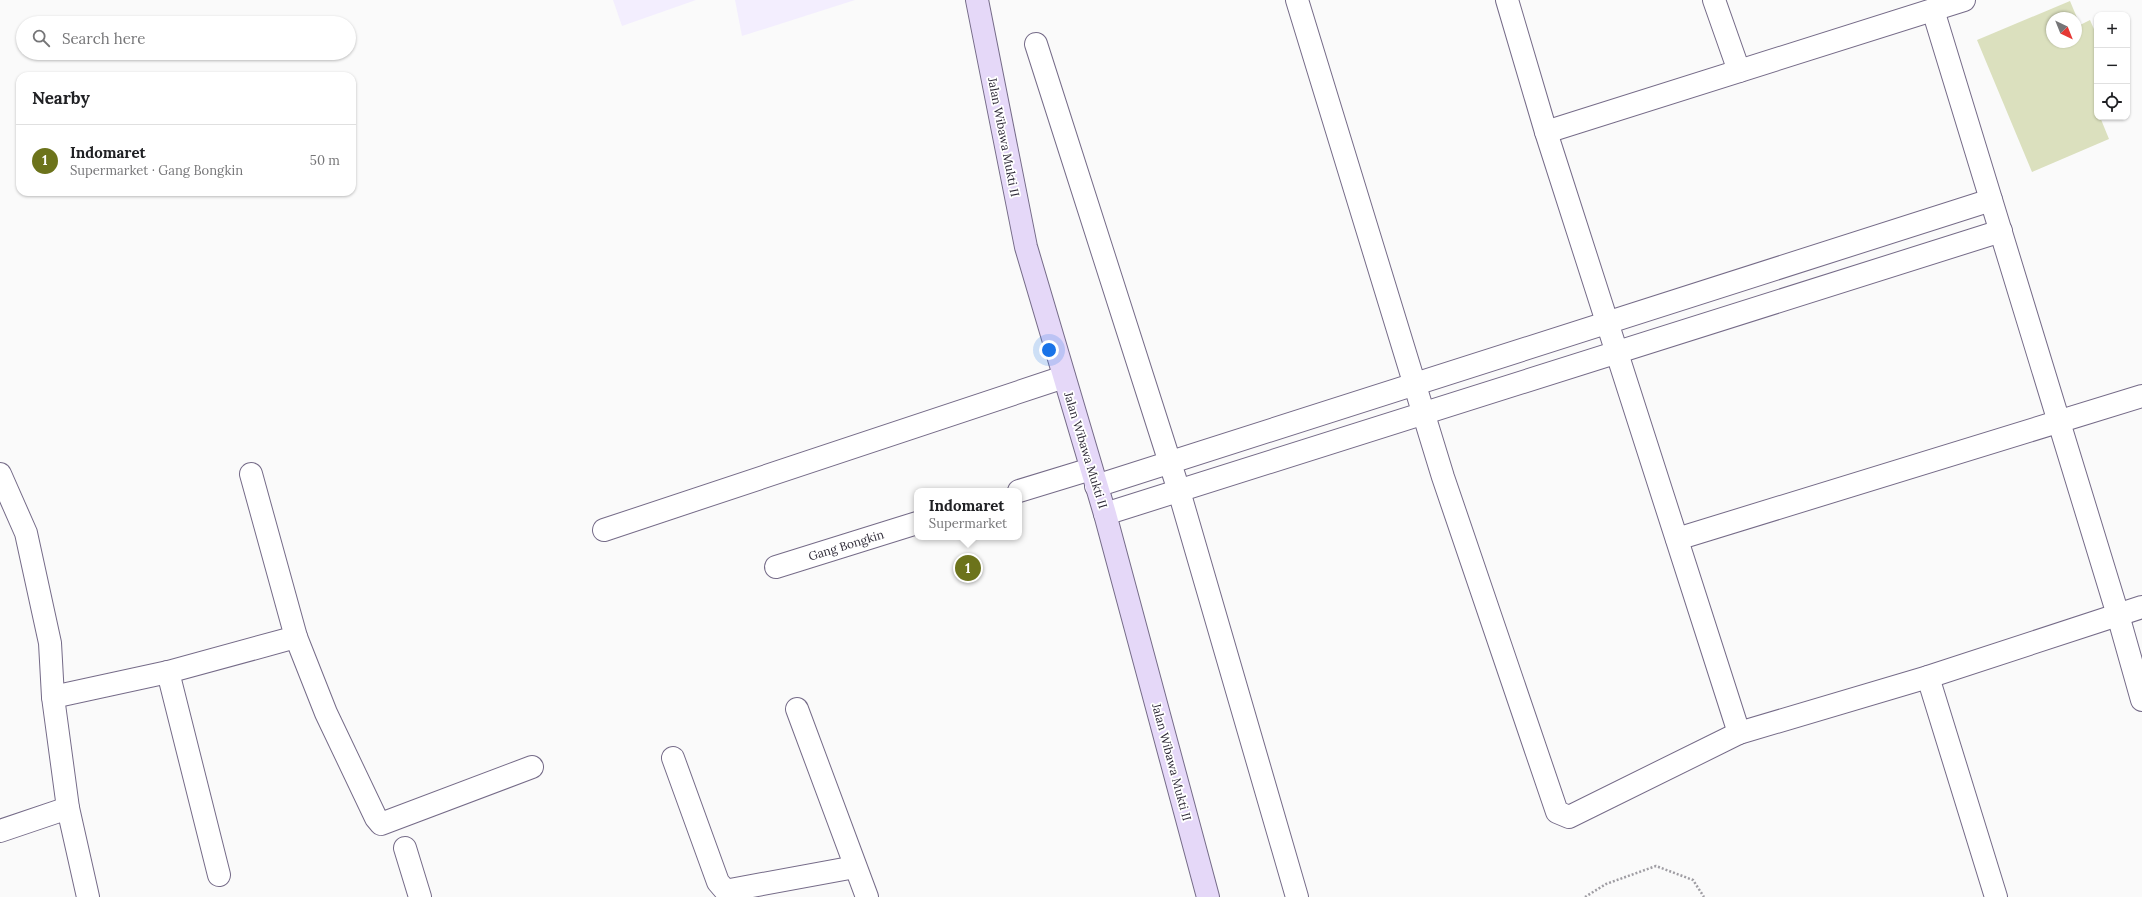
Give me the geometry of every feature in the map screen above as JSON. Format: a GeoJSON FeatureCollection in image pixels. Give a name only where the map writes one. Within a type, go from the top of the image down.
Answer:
{"type":"FeatureCollection","features":[{"type":"Feature","properties":{"kind":"main road","name":"Jalan Wibawa Mukti II"},"geometry":{"type":"LineString","coordinates":[[977,0],[1026,247],[1105,514],[1208,897]]}},
{"type":"Feature","properties":{"kind":"street"},"geometry":{"type":"LineString","coordinates":[[1297,0],[1443,476],[1557,812],[1569,817],[1739,733],[1928,677],[2142,607]]}},
{"type":"Feature","properties":{"kind":"street"},"geometry":{"type":"LineString","coordinates":[[1507,0],[1546,132],[1606,323],[1739,733]]}},
{"type":"Feature","properties":{"kind":"street"},"geometry":{"type":"LineString","coordinates":[[1714,0],[1738,71]]}},
{"type":"Feature","properties":{"kind":"street"},"geometry":{"type":"LineString","coordinates":[[1546,132],[1738,71],[1924,8],[1964,0]]}},
{"type":"Feature","properties":{"kind":"street"},"geometry":{"type":"LineString","coordinates":[[1924,8],[2001,231],[2118,615],[2142,700]]}},
{"type":"Feature","properties":{"kind":"street"},"geometry":{"type":"LineString","coordinates":[[1036,44],[1179,491],[1297,897]]}},
{"type":"Feature","properties":{"kind":"street"},"geometry":{"type":"LineString","coordinates":[[1022,490],[1170,463],[1991,200]]}},
{"type":"Feature","properties":{"kind":"street"},"geometry":{"type":"LineString","coordinates":[[1105,514],[2001,231]]}},
{"type":"Feature","properties":{"kind":"street"},"geometry":{"type":"LineString","coordinates":[[604,530],[1064,377]]}},
{"type":"Feature","properties":{"kind":"street"},"geometry":{"type":"LineString","coordinates":[[1677,539],[2142,396]]}},
{"type":"Feature","properties":{"kind":"street"},"geometry":{"type":"LineString","coordinates":[[0,474],[26,533],[50,643],[52,696],[68,808],[88,897]]}},
{"type":"Feature","properties":{"kind":"street"},"geometry":{"type":"LineString","coordinates":[[251,474],[296,637],[326,713],[376,818],[381,824],[532,767]]}},
{"type":"Feature","properties":{"kind":"street","name":"Gang Bongkin"},"geometry":{"type":"LineString","coordinates":[[776,567],[914,524]]}},
{"type":"Feature","properties":{"kind":"street"},"geometry":{"type":"LineString","coordinates":[[52,696],[168,672],[296,637]]}},
{"type":"Feature","properties":{"kind":"street"},"geometry":{"type":"LineString","coordinates":[[168,672],[219,875]]}},
{"type":"Feature","properties":{"kind":"street"},"geometry":{"type":"LineString","coordinates":[[1928,677],[1996,897]]}},
{"type":"Feature","properties":{"kind":"street"},"geometry":{"type":"LineString","coordinates":[[796,709],[866,897]]}},
{"type":"Feature","properties":{"kind":"street"},"geometry":{"type":"LineString","coordinates":[[673,758],[718,882],[724,889],[730,890],[855,867]]}},
{"type":"Feature","properties":{"kind":"street"},"geometry":{"type":"LineString","coordinates":[[0,831],[68,808]]}},
{"type":"Feature","properties":{"kind":"street"},"geometry":{"type":"LineString","coordinates":[[406,848],[420,897]]}},
{"type":"Feature","properties":{"kind":"path"},"geometry":{"type":"LineString","coordinates":[[1586,897],[1606,884],[1656,866],[1693,880],[1704,897]]}},
{"type":"Feature","properties":{"kind":"shaded area"},"geometry":{"type":"Polygon","coordinates":[[[613,0],[696,0],[622,26],[613,0]]]}},
{"type":"Feature","properties":{"kind":"shaded area"},"geometry":{"type":"Polygon","coordinates":[[[735,0],[855,0],[742,36],[735,0]]]}},
{"type":"Feature","properties":{"kind":"building"},"geometry":{"type":"Polygon","coordinates":[[[2070,1],[2075,12],[2046,12],[2046,48],[2082,48],[2082,24],[2090,20],[2094,29],[2094,120],[2101,120],[2109,139],[2032,172],[1977,40],[2070,1]]]}},
{"type":"Feature","properties":{"kind":"place","name":"Indomaret"},"geometry":{"type":"Point","coordinates":[968,568]}}]}
